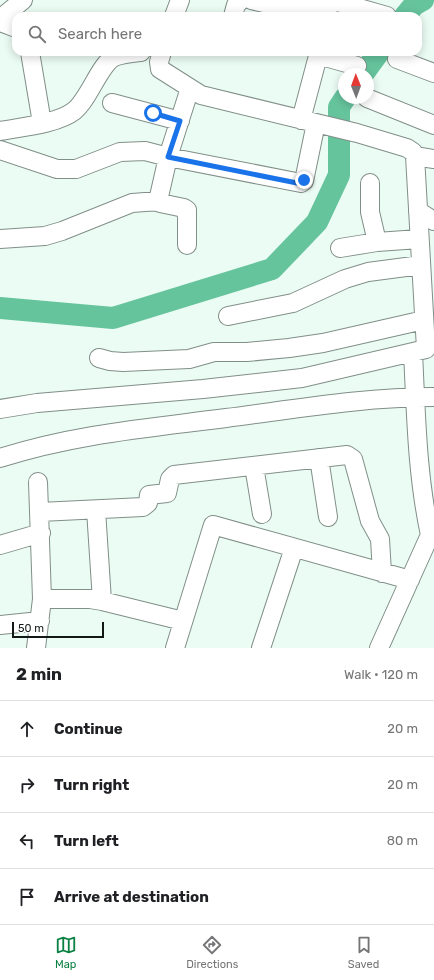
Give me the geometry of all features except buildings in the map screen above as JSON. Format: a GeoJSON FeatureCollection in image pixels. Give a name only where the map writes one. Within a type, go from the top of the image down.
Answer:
{"type":"FeatureCollection","features":[{"type":"Feature","properties":{"kind":"street"},"geometry":{"type":"LineString","coordinates":[[0,19],[23,0]]}},
{"type":"Feature","properties":{"kind":"street"},"geometry":{"type":"LineString","coordinates":[[176,12],[180,0]]}},
{"type":"Feature","properties":{"kind":"street"},"geometry":{"type":"LineString","coordinates":[[234,12],[236,5],[241,0]]}},
{"type":"Feature","properties":{"kind":"street"},"geometry":{"type":"LineString","coordinates":[[251,0],[272,5],[329,6],[364,12]]}},
{"type":"Feature","properties":{"kind":"street"},"geometry":{"type":"LineString","coordinates":[[0,22],[12,26]]}},
{"type":"Feature","properties":{"kind":"street"},"geometry":{"type":"LineString","coordinates":[[31,56],[42,123]]}},
{"type":"Feature","properties":{"kind":"street"},"geometry":{"type":"LineString","coordinates":[[0,131],[42,123],[66,116],[74,111],[94,86],[105,64],[112,58],[122,56]]}},
{"type":"Feature","properties":{"kind":"street"},"geometry":{"type":"LineString","coordinates":[[161,56],[159,62],[160,69],[201,95],[357,133],[407,148],[413,152],[415,156],[424,320],[424,350],[415,397],[417,457],[422,500],[432,531],[380,648]]}},
{"type":"Feature","properties":{"kind":"street"},"geometry":{"type":"LineString","coordinates":[[0,150],[58,169],[76,169],[120,152],[145,151],[168,157],[301,183],[304,180],[315,123],[318,56]]}},
{"type":"Feature","properties":{"kind":"street"},"geometry":{"type":"LineString","coordinates":[[327,56],[357,66]]}},
{"type":"Feature","properties":{"kind":"street"},"geometry":{"type":"LineString","coordinates":[[397,59],[434,72]]}},
{"type":"Feature","properties":{"kind":"street"},"geometry":{"type":"LineString","coordinates":[[158,201],[168,157],[190,88]]}},
{"type":"Feature","properties":{"kind":"street"},"geometry":{"type":"LineString","coordinates":[[374,101],[434,125]]}},
{"type":"Feature","properties":{"kind":"street"},"geometry":{"type":"LineString","coordinates":[[112,103],[180,121]]}},
{"type":"Feature","properties":{"kind":"street"},"geometry":{"type":"LineString","coordinates":[[415,156],[434,159]]}},
{"type":"Feature","properties":{"kind":"street"},"geometry":{"type":"LineString","coordinates":[[370,184],[370,212],[377,242]]}},
{"type":"Feature","properties":{"kind":"street"},"geometry":{"type":"LineString","coordinates":[[0,240],[45,236],[62,232],[132,203],[158,201],[160,203],[187,210],[187,245]]}},
{"type":"Feature","properties":{"kind":"street"},"geometry":{"type":"LineString","coordinates":[[418,211],[434,221]]}},
{"type":"Feature","properties":{"kind":"street"},"geometry":{"type":"LineString","coordinates":[[340,248],[377,242],[419,239]]}},
{"type":"Feature","properties":{"kind":"street"},"geometry":{"type":"LineString","coordinates":[[228,316],[293,303],[344,278],[368,272],[421,265]]}},
{"type":"Feature","properties":{"kind":"street"},"geometry":{"type":"LineString","coordinates":[[98,358],[123,362],[189,359],[214,352],[248,352],[289,348],[323,343],[424,320]]}},
{"type":"Feature","properties":{"kind":"street"},"geometry":{"type":"LineString","coordinates":[[0,409],[38,403],[202,389],[302,378],[424,350]]}},
{"type":"Feature","properties":{"kind":"street"},"geometry":{"type":"LineString","coordinates":[[0,458],[35,446],[97,434],[369,399],[434,397]]}},
{"type":"Feature","properties":{"kind":"street"},"geometry":{"type":"LineString","coordinates":[[40,512],[96,510],[146,505],[149,495],[167,493],[170,479],[174,475],[347,455],[353,459],[370,521],[380,539],[382,573]]}},
{"type":"Feature","properties":{"kind":"street"},"geometry":{"type":"LineString","coordinates":[[319,458],[328,518]]}},
{"type":"Feature","properties":{"kind":"street"},"geometry":{"type":"LineString","coordinates":[[254,466],[262,514]]}},
{"type":"Feature","properties":{"kind":"street"},"geometry":{"type":"LineString","coordinates":[[36,648],[42,599],[41,533],[38,482]]}},
{"type":"Feature","properties":{"kind":"street"},"geometry":{"type":"LineString","coordinates":[[96,510],[102,601]]}},
{"type":"Feature","properties":{"kind":"street"},"geometry":{"type":"LineString","coordinates":[[174,648],[213,525],[410,580]]}},
{"type":"Feature","properties":{"kind":"street"},"geometry":{"type":"LineString","coordinates":[[0,546],[41,533]]}},
{"type":"Feature","properties":{"kind":"street"},"geometry":{"type":"LineString","coordinates":[[261,648],[294,548]]}},
{"type":"Feature","properties":{"kind":"street"},"geometry":{"type":"LineString","coordinates":[[42,599],[90,599],[183,621]]}},
{"type":"Feature","properties":{"kind":"street"},"geometry":{"type":"LineString","coordinates":[[0,625],[40,621]]}},
{"type":"Feature","properties":{"kind":"waterway"},"geometry":{"type":"LineString","coordinates":[[408,12],[414,5],[423,0]]}},
{"type":"Feature","properties":{"kind":"waterway"},"geometry":{"type":"LineString","coordinates":[[367,68],[376,56]]}},
{"type":"Feature","properties":{"kind":"waterway"},"geometry":{"type":"LineString","coordinates":[[0,308],[113,318],[272,269],[317,222],[339,175],[339,107],[341,104]]}},
{"type":"Feature","properties":{"kind":"route"},"geometry":{"type":"LineString","coordinates":[[153,113],[180,121],[168,157],[297,183],[301,183],[304,180]]}}]}
